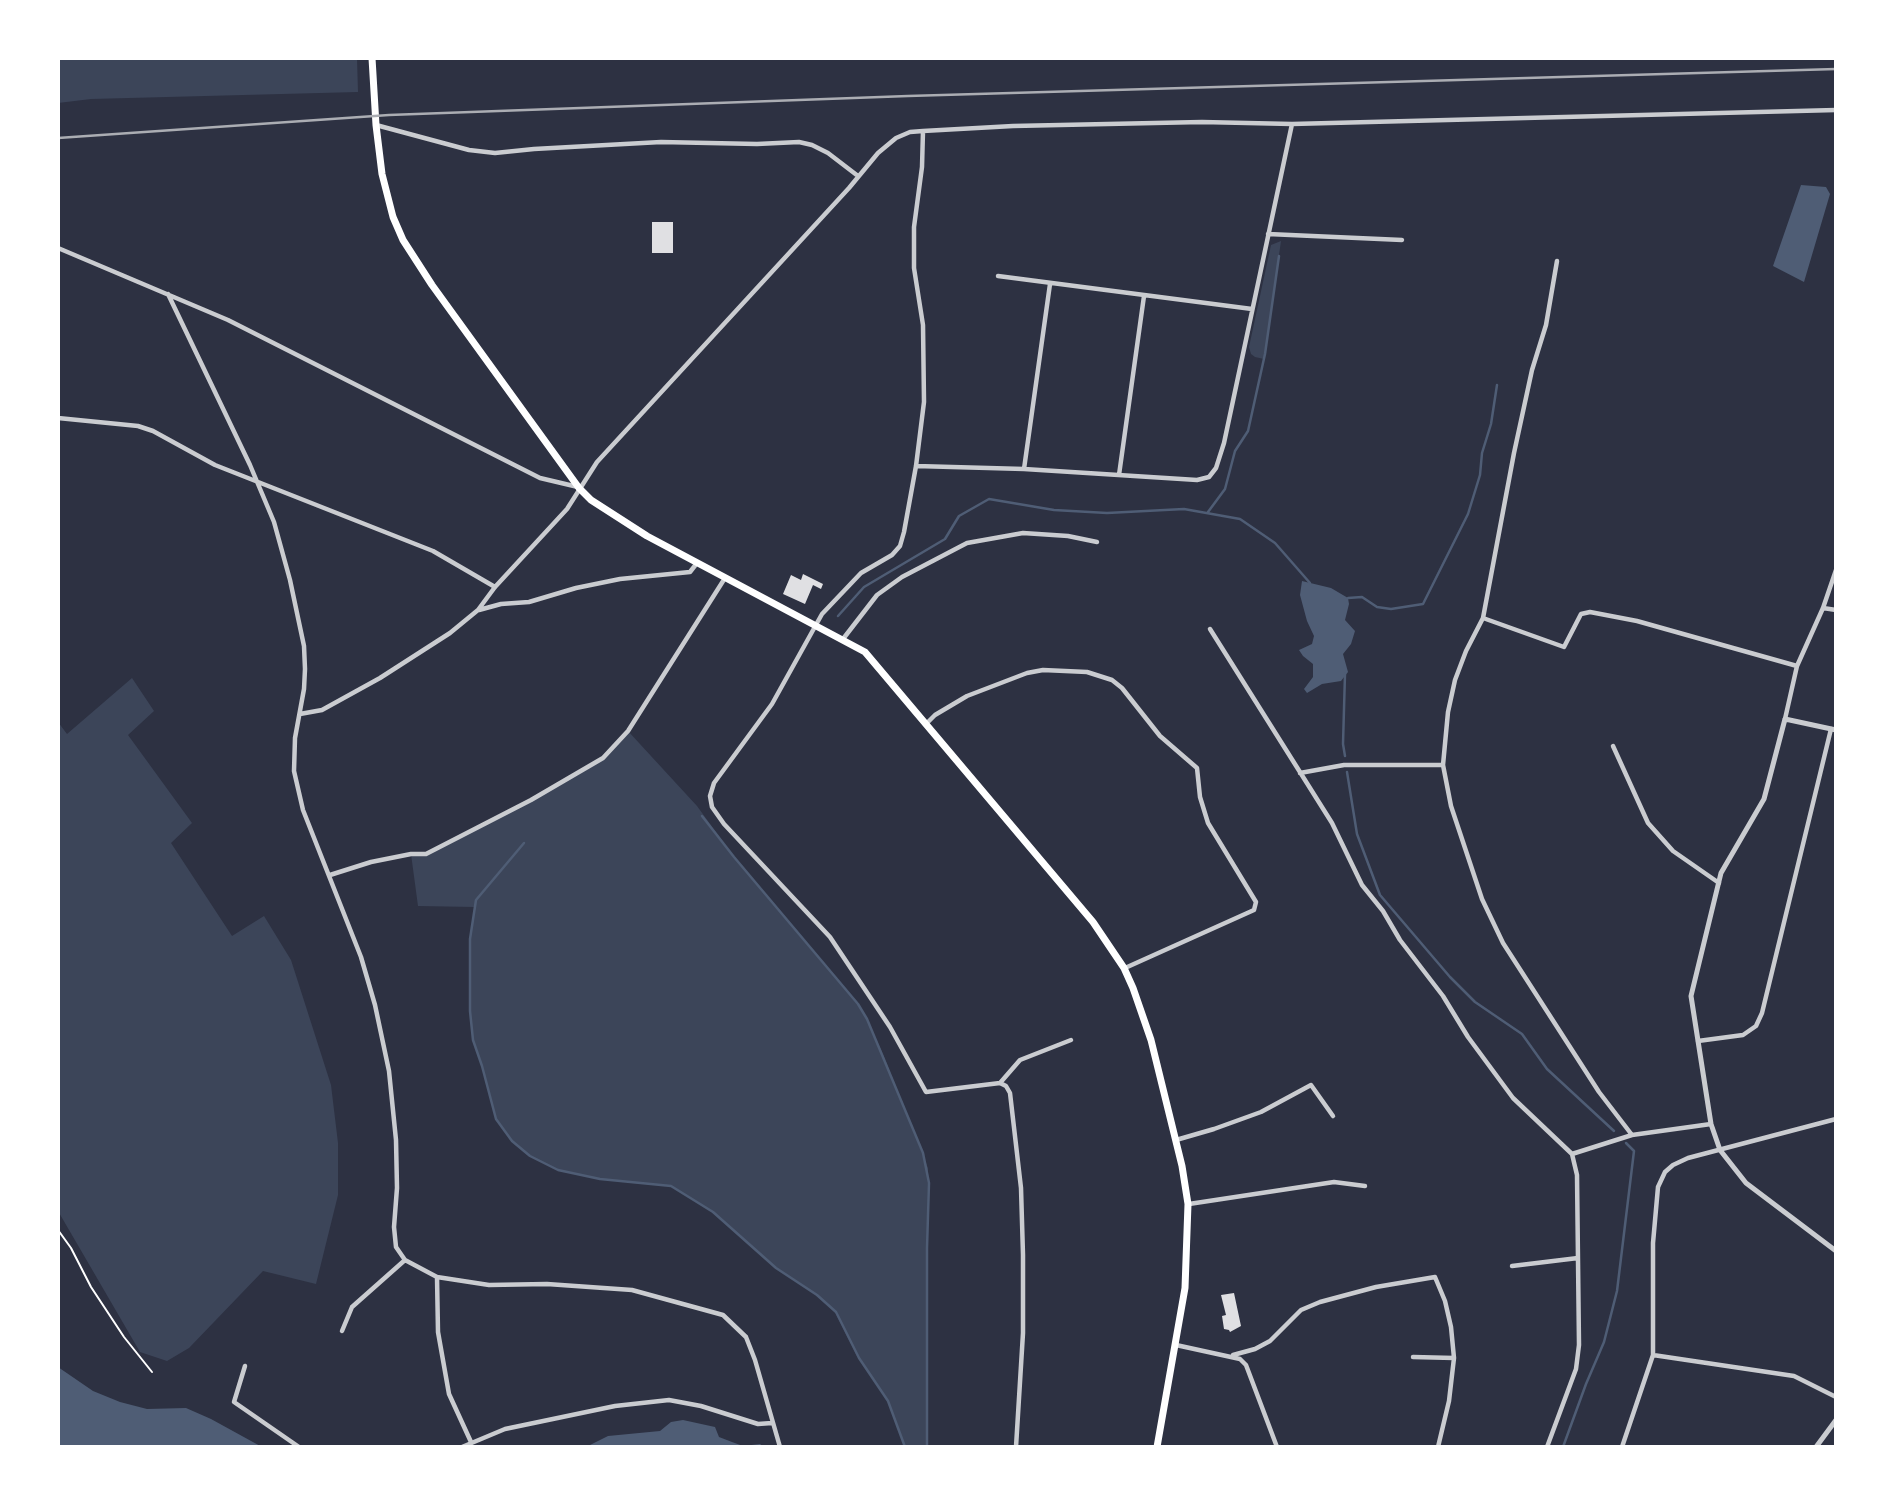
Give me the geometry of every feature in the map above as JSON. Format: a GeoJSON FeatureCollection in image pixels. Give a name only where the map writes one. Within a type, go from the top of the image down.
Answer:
{"type":"FeatureCollection","features":[{"type":"Feature","properties":{"kind":"main road"},"geometry":{"type":"LineString","coordinates":[[372,58],[376,125],[387,196],[404,240],[432,285],[579,488],[591,500],[697,563],[865,652],[1093,922],[1124,968],[1151,1040],[1188,1204],[1185,1288],[1157,1447]]}},
{"type":"Feature","properties":{"kind":"street"},"geometry":{"type":"LineString","coordinates":[[300,713],[321,710],[380,678],[450,633],[478,610],[495,587],[567,509],[597,462],[887,144],[910,132],[1027,125],[1202,122],[1292,124],[1836,110]]}},
{"type":"Feature","properties":{"kind":"street"},"geometry":{"type":"LineString","coordinates":[[916,466],[1197,480],[1209,477],[1216,468],[1224,443],[1292,124]]}},
{"type":"Feature","properties":{"kind":"street"},"geometry":{"type":"LineString","coordinates":[[376,125],[469,150],[495,153],[662,142],[799,142],[828,153],[858,176]]}},
{"type":"Feature","properties":{"kind":"street"},"geometry":{"type":"LineString","coordinates":[[923,131],[922,167],[914,227],[914,268],[923,325],[924,402],[916,466],[900,546],[892,555],[854,580],[815,624],[772,704],[714,783],[710,796],[712,807],[724,824],[830,937],[884,1017],[926,1092],[1000,1083],[1006,1086],[1010,1093],[1021,1188],[1023,1333],[1016,1447]]}},
{"type":"Feature","properties":{"kind":"street"},"geometry":{"type":"LineString","coordinates":[[1268,234],[1402,240]]}},
{"type":"Feature","properties":{"kind":"street"},"geometry":{"type":"LineString","coordinates":[[58,248],[240,325],[540,478],[579,488]]}},
{"type":"Feature","properties":{"kind":"street"},"geometry":{"type":"LineString","coordinates":[[1557,261],[1546,326],[1532,370],[1514,453],[1483,618],[1455,680],[1448,712],[1443,765],[1451,806],[1482,899],[1503,943],[1599,1091],[1632,1135]]}},
{"type":"Feature","properties":{"kind":"street"},"geometry":{"type":"LineString","coordinates":[[998,276],[1252,309]]}},
{"type":"Feature","properties":{"kind":"street"},"geometry":{"type":"LineString","coordinates":[[1024,470],[1050,284]]}},
{"type":"Feature","properties":{"kind":"street"},"geometry":{"type":"LineString","coordinates":[[167,294],[274,522],[300,623],[305,669],[295,738],[298,791],[310,829],[361,957],[376,1006],[389,1071],[396,1140],[396,1247],[405,1260],[437,1277],[489,1284],[547,1284],[632,1290],[723,1315],[746,1337],[780,1447]]}},
{"type":"Feature","properties":{"kind":"street"},"geometry":{"type":"LineString","coordinates":[[1119,475],[1144,296]]}},
{"type":"Feature","properties":{"kind":"street"},"geometry":{"type":"LineString","coordinates":[[58,418],[138,426],[153,431],[215,465],[258,484],[433,551],[495,587]]}},
{"type":"Feature","properties":{"kind":"street"},"geometry":{"type":"LineString","coordinates":[[843,639],[877,595],[902,577],[967,543],[1023,533],[1068,536],[1097,542]]}},
{"type":"Feature","properties":{"kind":"street"},"geometry":{"type":"LineString","coordinates":[[478,610],[620,579],[690,572],[697,563]]}},
{"type":"Feature","properties":{"kind":"street"},"geometry":{"type":"LineString","coordinates":[[1836,570],[1823,608],[1797,666],[1764,799],[1721,873],[1691,996],[1712,1124],[1720,1150],[1746,1183],[1836,1251]]}},
{"type":"Feature","properties":{"kind":"street"},"geometry":{"type":"LineString","coordinates":[[330,875],[371,862],[411,854],[426,854],[596,763],[614,749],[628,731],[725,578]]}},
{"type":"Feature","properties":{"kind":"street"},"geometry":{"type":"LineString","coordinates":[[1823,608],[1836,610]]}},
{"type":"Feature","properties":{"kind":"street"},"geometry":{"type":"LineString","coordinates":[[1483,618],[1564,647],[1581,614],[1590,612],[1637,621],[1797,666]]}},
{"type":"Feature","properties":{"kind":"street"},"geometry":{"type":"LineString","coordinates":[[1210,629],[1337,832],[1363,885],[1383,911],[1399,940],[1443,996],[1468,1037],[1513,1098],[1572,1154],[1577,1175],[1579,1345],[1576,1369],[1547,1447]]}},
{"type":"Feature","properties":{"kind":"street"},"geometry":{"type":"LineString","coordinates":[[927,723],[935,715],[967,696],[1027,673],[1043,670],[1087,672],[1112,680],[1122,688],[1160,736],[1197,768],[1200,797],[1208,823],[1256,902],[1254,910],[1124,968]]}},
{"type":"Feature","properties":{"kind":"street"},"geometry":{"type":"LineString","coordinates":[[1698,1041],[1743,1035],[1756,1026],[1762,1013],[1834,730],[1785,719]]}},
{"type":"Feature","properties":{"kind":"street"},"geometry":{"type":"LineString","coordinates":[[1613,746],[1648,823],[1673,851],[1718,883]]}},
{"type":"Feature","properties":{"kind":"street"},"geometry":{"type":"LineString","coordinates":[[1300,773],[1344,765],[1443,765]]}},
{"type":"Feature","properties":{"kind":"street"},"geometry":{"type":"LineString","coordinates":[[1000,1083],[1020,1060],[1071,1041]]}},
{"type":"Feature","properties":{"kind":"street"},"geometry":{"type":"LineString","coordinates":[[1175,1140],[1261,1112],[1311,1085],[1333,1116]]}},
{"type":"Feature","properties":{"kind":"street"},"geometry":{"type":"LineString","coordinates":[[1622,1447],[1653,1355],[1653,1243],[1658,1187],[1665,1172],[1688,1158],[1836,1119]]}},
{"type":"Feature","properties":{"kind":"street"},"geometry":{"type":"LineString","coordinates":[[1572,1154],[1632,1135],[1712,1124]]}},
{"type":"Feature","properties":{"kind":"street"},"geometry":{"type":"LineString","coordinates":[[1188,1204],[1334,1182],[1365,1186]]}},
{"type":"Feature","properties":{"kind":"street"},"geometry":{"type":"LineString","coordinates":[[1512,1266],[1578,1258]]}},
{"type":"Feature","properties":{"kind":"street"},"geometry":{"type":"LineString","coordinates":[[342,1331],[352,1307],[405,1260]]}},
{"type":"Feature","properties":{"kind":"street"},"geometry":{"type":"LineString","coordinates":[[437,1277],[438,1332],[449,1394],[471,1442]]}},
{"type":"Feature","properties":{"kind":"street"},"geometry":{"type":"LineString","coordinates":[[1233,1356],[1270,1341],[1301,1310],[1376,1287],[1435,1277],[1445,1301],[1454,1358],[1449,1401],[1438,1447]]}},
{"type":"Feature","properties":{"kind":"street"},"geometry":{"type":"LineString","coordinates":[[1176,1345],[1233,1356],[1246,1365],[1277,1447]]}},
{"type":"Feature","properties":{"kind":"street"},"geometry":{"type":"LineString","coordinates":[[1653,1355],[1794,1376],[1836,1397]]}},
{"type":"Feature","properties":{"kind":"street"},"geometry":{"type":"LineString","coordinates":[[1413,1357],[1454,1358]]}},
{"type":"Feature","properties":{"kind":"street"},"geometry":{"type":"LineString","coordinates":[[245,1366],[234,1402],[299,1447]]}},
{"type":"Feature","properties":{"kind":"street"},"geometry":{"type":"LineString","coordinates":[[463,1447],[505,1429],[615,1406],[668,1400],[701,1406],[758,1423],[772,1423]]}},
{"type":"Feature","properties":{"kind":"street"},"geometry":{"type":"LineString","coordinates":[[1816,1447],[1836,1420]]}},
{"type":"Feature","properties":{"kind":"path"},"geometry":{"type":"LineString","coordinates":[[58,1230],[124,1337],[152,1372]]}},
{"type":"Feature","properties":{"kind":"shaded area"},"geometry":{"type":"Polygon","coordinates":[[[58,58],[357,58],[358,92],[91,99],[58,103],[58,58]]]}},
{"type":"Feature","properties":{"kind":"shaded area"},"geometry":{"type":"Polygon","coordinates":[[[1801,185],[1826,187],[1830,194],[1804,282],[1773,266],[1801,185]]]}},
{"type":"Feature","properties":{"kind":"shaded area"},"geometry":{"type":"Polygon","coordinates":[[[1281,241],[1264,359],[1251,354],[1249,347],[1271,245],[1281,241]]]}},
{"type":"Feature","properties":{"kind":"shaded area"},"geometry":{"type":"Polygon","coordinates":[[[1302,581],[1331,588],[1348,598],[1345,620],[1355,631],[1351,644],[1343,654],[1348,672],[1341,681],[1322,684],[1307,693],[1304,689],[1313,677],[1313,664],[1299,650],[1312,644],[1314,636],[1300,595],[1302,581]]]}},
{"type":"Feature","properties":{"kind":"shaded area"},"geometry":{"type":"Polygon","coordinates":[[[132,678],[154,711],[128,735],[192,823],[171,843],[232,936],[264,916],[291,960],[331,1085],[338,1143],[338,1195],[316,1284],[263,1271],[189,1348],[167,1361],[140,1352],[58,1211],[58,722],[67,734],[132,678]]]}},
{"type":"Feature","properties":{"kind":"shaded area"},"geometry":{"type":"Polygon","coordinates":[[[628,731],[697,806],[734,857],[858,1004],[883,1054],[928,1168],[927,1447],[905,1447],[888,1401],[859,1358],[836,1312],[817,1295],[776,1268],[713,1212],[671,1186],[600,1179],[558,1170],[530,1156],[512,1141],[496,1119],[473,1040],[470,1011],[470,939],[475,907],[418,906],[411,854],[426,854],[596,763],[628,731]]]}},
{"type":"Feature","properties":{"kind":"shaded area"},"geometry":{"type":"Polygon","coordinates":[[[58,1367],[93,1391],[120,1402],[147,1409],[186,1408],[262,1447],[58,1447],[58,1367]]]}},
{"type":"Feature","properties":{"kind":"shaded area"},"geometry":{"type":"Polygon","coordinates":[[[683,1420],[715,1427],[719,1437],[743,1446],[760,1444],[764,1447],[568,1447],[590,1445],[608,1436],[660,1431],[671,1422],[683,1420]]]}},
{"type":"Feature","properties":{"kind":"building"},"geometry":{"type":"Polygon","coordinates":[[[652,222],[673,222],[673,253],[652,253],[652,222]]]}},
{"type":"Feature","properties":{"kind":"building"},"geometry":{"type":"Polygon","coordinates":[[[803,574],[823,584],[821,589],[813,585],[805,604],[783,594],[791,575],[801,580],[803,574]]]}},
{"type":"Feature","properties":{"kind":"building"},"geometry":{"type":"Polygon","coordinates":[[[1234,1293],[1241,1326],[1230,1332],[1224,1329],[1222,1316],[1226,1315],[1221,1295],[1234,1293]]]}},
{"type":"Feature","properties":{"kind":"waterway"},"geometry":{"type":"LineString","coordinates":[[1208,512],[1225,489],[1235,451],[1248,431],[1265,354],[1279,256]]}},
{"type":"Feature","properties":{"kind":"waterway"},"geometry":{"type":"LineString","coordinates":[[1348,598],[1362,597],[1377,607],[1391,609],[1423,604],[1468,514],[1480,475],[1482,453],[1491,424],[1497,385]]}},
{"type":"Feature","properties":{"kind":"waterway"},"geometry":{"type":"LineString","coordinates":[[838,616],[864,587],[945,539],[959,516],[989,499],[1054,510],[1107,513],[1184,509],[1240,519],[1275,543],[1310,583]]}},
{"type":"Feature","properties":{"kind":"waterway"},"geometry":{"type":"LineString","coordinates":[[1345,674],[1345,756]]}},
{"type":"Feature","properties":{"kind":"waterway"},"geometry":{"type":"LineString","coordinates":[[1347,772],[1357,834],[1380,895],[1450,977],[1475,1002],[1522,1034],[1547,1069],[1614,1131]]}},
{"type":"Feature","properties":{"kind":"waterway"},"geometry":{"type":"LineString","coordinates":[[702,816],[858,1004],[867,1019],[923,1153],[929,1183],[927,1447]]}},
{"type":"Feature","properties":{"kind":"waterway"},"geometry":{"type":"LineString","coordinates":[[524,843],[476,900],[470,939],[470,1011],[473,1040],[496,1119],[512,1141],[530,1156],[558,1170],[600,1179],[671,1186],[713,1212],[776,1268],[817,1295],[836,1312],[859,1358],[888,1401],[905,1447]]}},
{"type":"Feature","properties":{"kind":"waterway"},"geometry":{"type":"LineString","coordinates":[[1563,1447],[1604,1342],[1617,1291],[1634,1151],[1626,1143]]}},
{"type":"Feature","properties":{"kind":"railway"},"geometry":{"type":"LineString","coordinates":[[58,138],[389,115],[908,96],[1836,69]]}}]}
